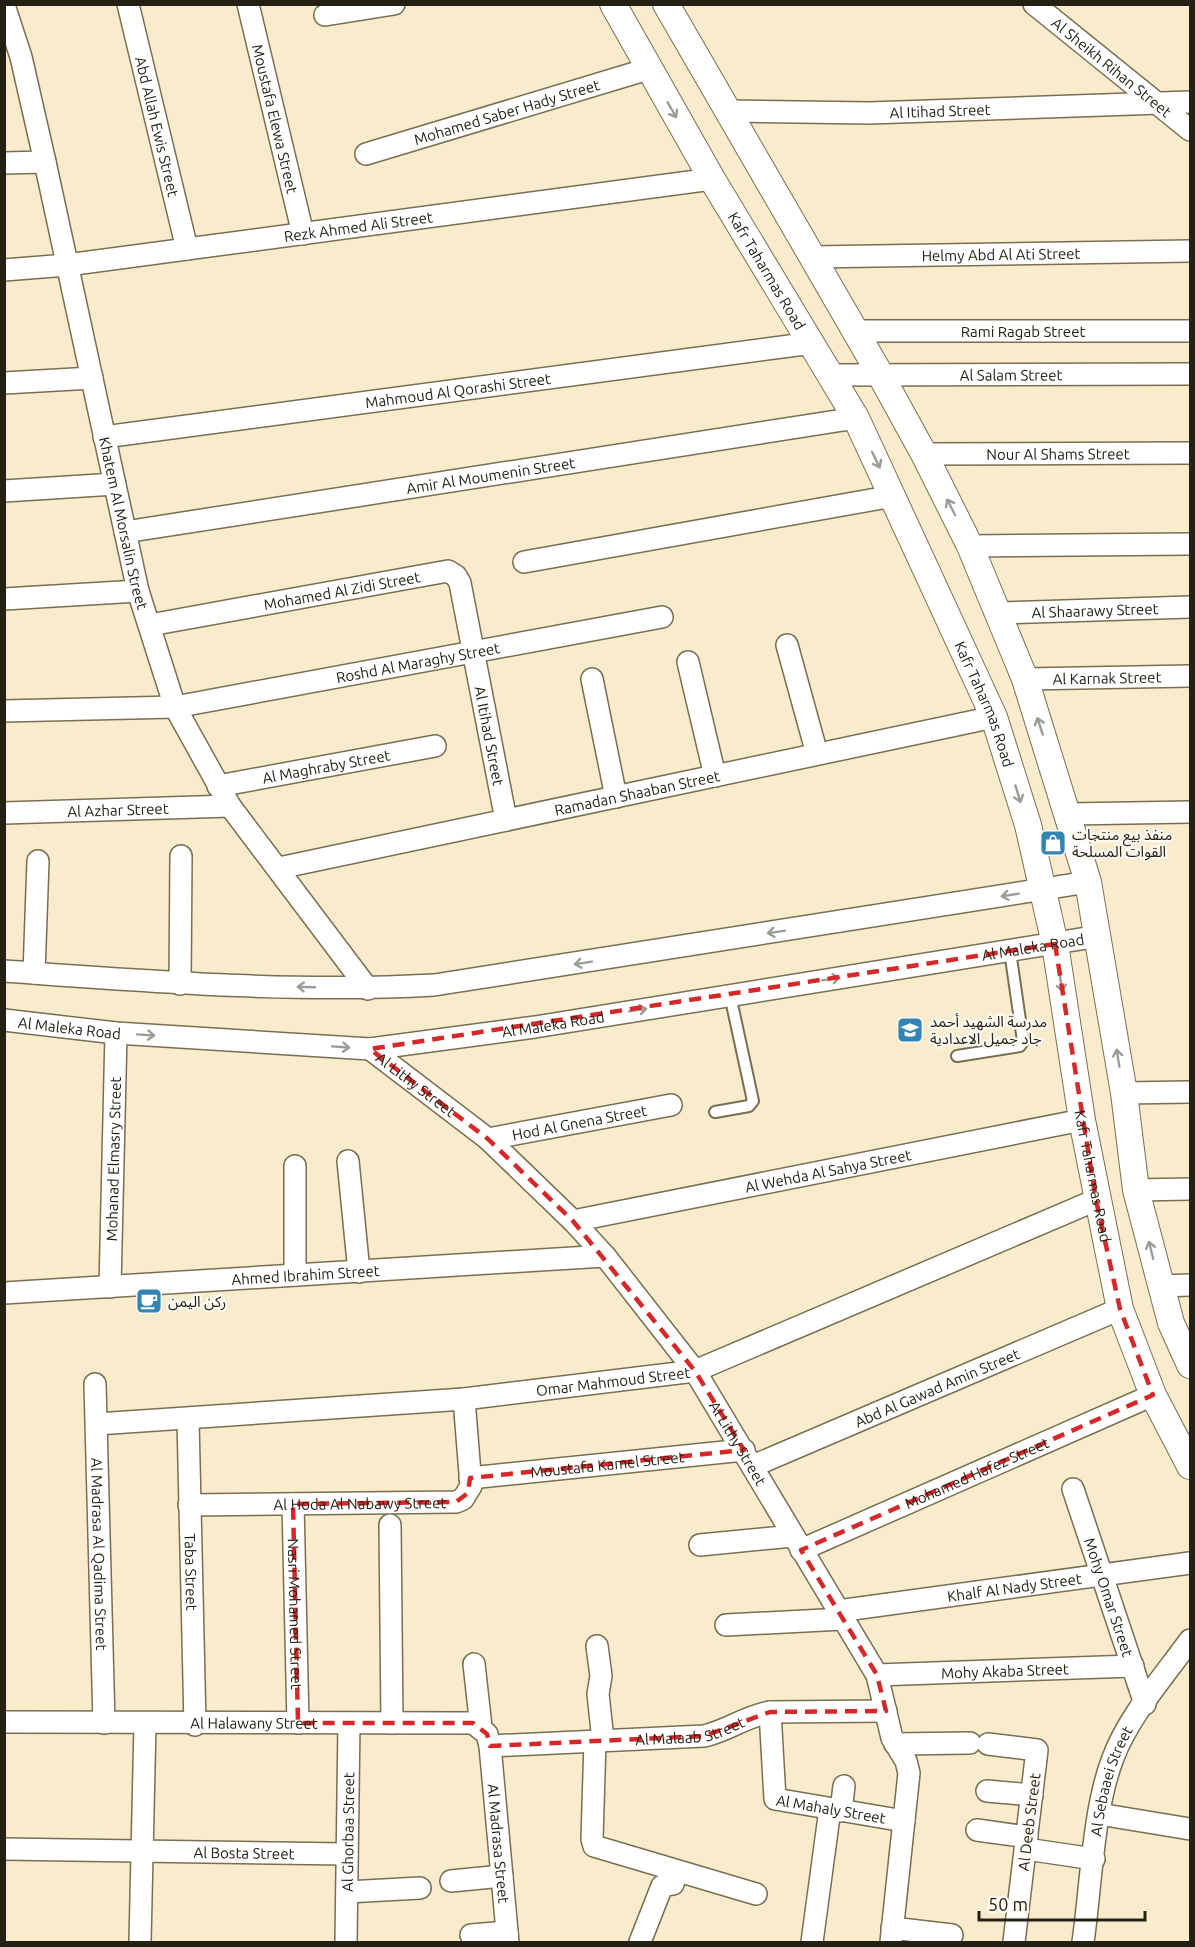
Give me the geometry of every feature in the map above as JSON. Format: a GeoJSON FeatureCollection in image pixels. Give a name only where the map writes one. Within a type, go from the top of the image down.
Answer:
{"type":"FeatureCollection","features":[{"type":"Feature","properties":{"kind":"street","name":"Abd Allah Ewis Street"},"geometry":{"type":"LineString","coordinates":[[128,4],[187,249]]}},
{"type":"Feature","properties":{"kind":"street","name":"Moustafa Elewa Street"},"geometry":{"type":"LineString","coordinates":[[248,4],[303,234]]}},
{"type":"Feature","properties":{"kind":"street"},"geometry":{"type":"LineString","coordinates":[[325,15],[394,4]]}},
{"type":"Feature","properties":{"kind":"street","name":"Kafr Taharmas Road"},"geometry":{"type":"LineString","coordinates":[[613,4],[712,179],[856,418],[994,717],[1028,825],[1056,944],[1096,1200],[1120,1309],[1153,1395],[1191,1466]]}},
{"type":"Feature","properties":{"kind":"street"},"geometry":{"type":"LineString","coordinates":[[666,4],[924,454],[970,546],[1025,679],[1069,814],[1088,882],[1124,1092],[1136,1190],[1171,1323],[1191,1365]]}},
{"type":"Feature","properties":{"kind":"street","name":"Al Sheikh Rihan Street"},"geometry":{"type":"LineString","coordinates":[[1034,4],[1191,130]]}},
{"type":"Feature","properties":{"kind":"street","name":"Khatem Al Morsalin Street"},"geometry":{"type":"LineString","coordinates":[[4,5],[13,58],[45,162],[138,591],[175,707],[230,806],[368,989]]}},
{"type":"Feature","properties":{"kind":"street","name":"Mohamed Saber Hady Street"},"geometry":{"type":"LineString","coordinates":[[366,154],[648,69]]}},
{"type":"Feature","properties":{"kind":"street","name":"Al Itihad Street"},"geometry":{"type":"LineString","coordinates":[[726,111],[869,113],[1013,110],[1191,102]]}},
{"type":"Feature","properties":{"kind":"street"},"geometry":{"type":"LineString","coordinates":[[4,164],[45,162]]}},
{"type":"Feature","properties":{"kind":"street","name":"Rezk Ahmed Ali Street"},"geometry":{"type":"LineString","coordinates":[[4,270],[67,266],[712,179]]}},
{"type":"Feature","properties":{"kind":"street","name":"Helmy Abd Al Ati Street"},"geometry":{"type":"LineString","coordinates":[[812,257],[1191,251]]}},
{"type":"Feature","properties":{"kind":"street","name":"Rami Ragab Street"},"geometry":{"type":"LineString","coordinates":[[855,331],[1191,331]]}},
{"type":"Feature","properties":{"kind":"street","name":"Mahmoud Al Qorashi Street"},"geometry":{"type":"LineString","coordinates":[[104,437],[812,343]]}},
{"type":"Feature","properties":{"kind":"street","name":"Al Salam Street"},"geometry":{"type":"LineString","coordinates":[[831,375],[1191,374]]}},
{"type":"Feature","properties":{"kind":"street"},"geometry":{"type":"LineString","coordinates":[[4,382],[92,378]]}},
{"type":"Feature","properties":{"kind":"street","name":"Amir Al Moumenin Street"},"geometry":{"type":"LineString","coordinates":[[125,532],[856,418]]}},
{"type":"Feature","properties":{"kind":"street","name":"Nour Al Shams Street"},"geometry":{"type":"LineString","coordinates":[[924,454],[1191,453]]}},
{"type":"Feature","properties":{"kind":"street"},"geometry":{"type":"LineString","coordinates":[[4,491],[115,484]]}},
{"type":"Feature","properties":{"kind":"street"},"geometry":{"type":"LineString","coordinates":[[524,562],[893,496]]}},
{"type":"Feature","properties":{"kind":"street"},"geometry":{"type":"LineString","coordinates":[[970,546],[1191,544]]}},
{"type":"Feature","properties":{"kind":"street","name":"Mohamed Al Zidi Street"},"geometry":{"type":"LineString","coordinates":[[150,625],[448,571],[456,576],[460,584],[473,652]]}},
{"type":"Feature","properties":{"kind":"street"},"geometry":{"type":"LineString","coordinates":[[4,599],[138,591]]}},
{"type":"Feature","properties":{"kind":"street","name":"Al Shaarawy Street"},"geometry":{"type":"LineString","coordinates":[[999,613],[1191,607]]}},
{"type":"Feature","properties":{"kind":"street","name":"Roshd Al Maraghy Street"},"geometry":{"type":"LineString","coordinates":[[4,711],[175,707],[662,617]]}},
{"type":"Feature","properties":{"kind":"street"},"geometry":{"type":"LineString","coordinates":[[788,645],[817,754]]}},
{"type":"Feature","properties":{"kind":"street","name":"Al Itihad Street"},"geometry":{"type":"LineString","coordinates":[[473,652],[506,820]]}},
{"type":"Feature","properties":{"kind":"street"},"geometry":{"type":"LineString","coordinates":[[688,662],[715,776]]}},
{"type":"Feature","properties":{"kind":"street","name":"Al Karnak Street"},"geometry":{"type":"LineString","coordinates":[[1025,679],[1191,676]]}},
{"type":"Feature","properties":{"kind":"street"},"geometry":{"type":"LineString","coordinates":[[592,679],[616,796]]}},
{"type":"Feature","properties":{"kind":"street","name":"Ramadan Shaaban Street"},"geometry":{"type":"LineString","coordinates":[[279,868],[994,717]]}},
{"type":"Feature","properties":{"kind":"street","name":"Al Maghraby Street"},"geometry":{"type":"LineString","coordinates":[[218,786],[435,746]]}},
{"type":"Feature","properties":{"kind":"street","name":"Al Azhar Street"},"geometry":{"type":"LineString","coordinates":[[4,813],[230,806]]}},
{"type":"Feature","properties":{"kind":"street"},"geometry":{"type":"LineString","coordinates":[[1069,814],[1191,812]]}},
{"type":"Feature","properties":{"kind":"street"},"geometry":{"type":"LineString","coordinates":[[180,984],[181,856]]}},
{"type":"Feature","properties":{"kind":"street"},"geometry":{"type":"LineString","coordinates":[[33,973],[38,861]]}},
{"type":"Feature","properties":{"kind":"street"},"geometry":{"type":"LineString","coordinates":[[4,971],[180,984],[368,989],[434,985],[1088,882]]}},
{"type":"Feature","properties":{"kind":"street","name":"Al Maleka Road"},"geometry":{"type":"LineString","coordinates":[[4,1020],[116,1033],[370,1049],[524,1028],[1099,936]]}},
{"type":"Feature","properties":{"kind":"street","name":"Mohanad Elmasry Street"},"geometry":{"type":"LineString","coordinates":[[110,1287],[116,1033]]}},
{"type":"Feature","properties":{"kind":"street","name":"Al Lithy Street"},"geometry":{"type":"LineString","coordinates":[[370,1049],[488,1138],[573,1221],[605,1256],[695,1371],[877,1675],[895,1744],[906,1761],[909,1773],[904,1821],[906,1876],[892,1935]]}},
{"type":"Feature","properties":{"kind":"street"},"geometry":{"type":"LineString","coordinates":[[1124,1092],[1191,1092]]}},
{"type":"Feature","properties":{"kind":"street","name":"Hod Al Gnena Street"},"geometry":{"type":"LineString","coordinates":[[488,1138],[671,1105]]}},
{"type":"Feature","properties":{"kind":"street","name":"Al Wehda Al Sahya Street"},"geometry":{"type":"LineString","coordinates":[[573,1221],[1082,1120]]}},
{"type":"Feature","properties":{"kind":"street"},"geometry":{"type":"LineString","coordinates":[[348,1161],[359,1272]]}},
{"type":"Feature","properties":{"kind":"street"},"geometry":{"type":"LineString","coordinates":[[295,1166],[295,1275]]}},
{"type":"Feature","properties":{"kind":"street"},"geometry":{"type":"LineString","coordinates":[[1136,1190],[1191,1189]]}},
{"type":"Feature","properties":{"kind":"street","name":"Omar Mahmoud Street"},"geometry":{"type":"LineString","coordinates":[[97,1424],[464,1399],[695,1371],[1096,1200]]}},
{"type":"Feature","properties":{"kind":"street","name":"Ahmed Ibrahim Street"},"geometry":{"type":"LineString","coordinates":[[4,1293],[605,1256]]}},
{"type":"Feature","properties":{"kind":"street"},"geometry":{"type":"LineString","coordinates":[[1160,1286],[1191,1285]]}},
{"type":"Feature","properties":{"kind":"street","name":"Abd Al Gawad Amin Street"},"geometry":{"type":"LineString","coordinates":[[748,1458],[1120,1309]]}},
{"type":"Feature","properties":{"kind":"street","name":"Al Madrasa Al Qadima Street"},"geometry":{"type":"LineString","coordinates":[[95,1384],[104,1724]]}},
{"type":"Feature","properties":{"kind":"street","name":"Mohamed Hafez Street"},"geometry":{"type":"LineString","coordinates":[[700,1545],[797,1543],[1153,1395]]}},
{"type":"Feature","properties":{"kind":"street"},"geometry":{"type":"LineString","coordinates":[[464,1399],[470,1478]]}},
{"type":"Feature","properties":{"kind":"street","name":"Taba Street"},"geometry":{"type":"LineString","coordinates":[[188,1419],[195,1725]]}},
{"type":"Feature","properties":{"kind":"street","name":"Moustafa Kamel Street"},"geometry":{"type":"LineString","coordinates":[[470,1478],[748,1458]]}},
{"type":"Feature","properties":{"kind":"street","name":"Al Hoda Al Nabawy Street"},"geometry":{"type":"LineString","coordinates":[[189,1505],[456,1502],[468,1493],[470,1478]]}},
{"type":"Feature","properties":{"kind":"street","name":"Mohy Omar Street"},"geometry":{"type":"LineString","coordinates":[[1073,1489],[1145,1704]]}},
{"type":"Feature","properties":{"kind":"street","name":"Nasri Mohamed Street"},"geometry":{"type":"LineString","coordinates":[[293,1504],[298,1723]]}},
{"type":"Feature","properties":{"kind":"street"},"geometry":{"type":"LineString","coordinates":[[390,1525],[392,1723]]}},
{"type":"Feature","properties":{"kind":"street","name":"Khalf Al Nady Street"},"geometry":{"type":"LineString","coordinates":[[726,1624],[841,1615],[1191,1563]]}},
{"type":"Feature","properties":{"kind":"street"},"geometry":{"type":"LineString","coordinates":[[597,1646],[601,1676],[598,1694],[599,1741],[592,1839],[594,1846],[756,1894]]}},
{"type":"Feature","properties":{"kind":"street","name":"Al Sebaaei Street"},"geometry":{"type":"LineString","coordinates":[[1083,1942],[1099,1815],[1113,1757],[1125,1733],[1188,1647]]}},
{"type":"Feature","properties":{"kind":"street","name":"Al Madrasa Street"},"geometry":{"type":"LineString","coordinates":[[474,1664],[486,1736],[507,1937]]}},
{"type":"Feature","properties":{"kind":"street","name":"Mohy Akaba Street"},"geometry":{"type":"LineString","coordinates":[[877,1675],[1132,1666]]}},
{"type":"Feature","properties":{"kind":"street","name":"Al Malaab Street"},"geometry":{"type":"LineString","coordinates":[[486,1736],[599,1741],[704,1736],[720,1732],[758,1714],[770,1712],[886,1711]]}},
{"type":"Feature","properties":{"kind":"street","name":"Al Mahaly Street"},"geometry":{"type":"LineString","coordinates":[[770,1712],[775,1799],[904,1821]]}},
{"type":"Feature","properties":{"kind":"street","name":"Al Halawany Street"},"geometry":{"type":"LineString","coordinates":[[4,1722],[195,1725],[464,1722],[486,1736]]}},
{"type":"Feature","properties":{"kind":"street","name":"Al Ghorbaa Street"},"geometry":{"type":"LineString","coordinates":[[346,1942],[349,1723]]}},
{"type":"Feature","properties":{"kind":"street"},"geometry":{"type":"LineString","coordinates":[[140,1942],[144,1724]]}},
{"type":"Feature","properties":{"kind":"street","name":"Al Deeb Street"},"geometry":{"type":"LineString","coordinates":[[895,1744],[979,1744],[1037,1750],[1014,1942]]}},
{"type":"Feature","properties":{"kind":"street"},"geometry":{"type":"LineString","coordinates":[[812,1942],[836,1810],[844,1786]]}},
{"type":"Feature","properties":{"kind":"street"},"geometry":{"type":"LineString","coordinates":[[987,1791],[1032,1795]]}},
{"type":"Feature","properties":{"kind":"street"},"geometry":{"type":"LineString","coordinates":[[1099,1815],[1191,1829]]}},
{"type":"Feature","properties":{"kind":"street"},"geometry":{"type":"LineString","coordinates":[[977,1830],[1094,1859]]}},
{"type":"Feature","properties":{"kind":"street","name":"Al Bosta Street"},"geometry":{"type":"LineString","coordinates":[[4,1849],[347,1854]]}},
{"type":"Feature","properties":{"kind":"street"},"geometry":{"type":"LineString","coordinates":[[640,1942],[661,1888],[673,1884],[677,1872]]}},
{"type":"Feature","properties":{"kind":"street"},"geometry":{"type":"LineString","coordinates":[[451,1881],[502,1876]]}},
{"type":"Feature","properties":{"kind":"street"},"geometry":{"type":"LineString","coordinates":[[347,1892],[420,1888]]}},
{"type":"Feature","properties":{"kind":"street"},"geometry":{"type":"LineString","coordinates":[[471,1935],[507,1937]]}},
{"type":"Feature","properties":{"kind":"street"},"geometry":{"type":"LineString","coordinates":[[892,1935],[952,1935]]}},
{"type":"Feature","properties":{"kind":"lane"},"geometry":{"type":"LineString","coordinates":[[957,1056],[1020,1046],[1023,1041],[1010,951]]}},
{"type":"Feature","properties":{"kind":"lane"},"geometry":{"type":"LineString","coordinates":[[715,1112],[749,1106],[752,1103],[730,995]]}},
{"type":"Feature","properties":{"kind":"highlighted area"},"geometry":{"type":"Polygon","coordinates":[[[1055,944],[1096,1200],[1120,1309],[1153,1395],[801,1550],[877,1675],[886,1711],[770,1712],[704,1736],[490,1746],[487,1734],[473,1723],[298,1723],[293,1504],[456,1502],[468,1493],[470,1478],[744,1450],[695,1371],[573,1221],[488,1139],[370,1049],[1055,944]]]}},
{"type":"Feature","properties":{"kind":"place","name":"منفذ بيع منتجات القوات المسلحة"},"geometry":{"type":"Point","coordinates":[1053,843]}},
{"type":"Feature","properties":{"kind":"place","name":"مدرسة الشهيد أحمد جاد جميل الاعدادية"},"geometry":{"type":"Point","coordinates":[910,1030]}},
{"type":"Feature","properties":{"kind":"place","name":"ركن اليمن"},"geometry":{"type":"Point","coordinates":[149,1301]}}]}
